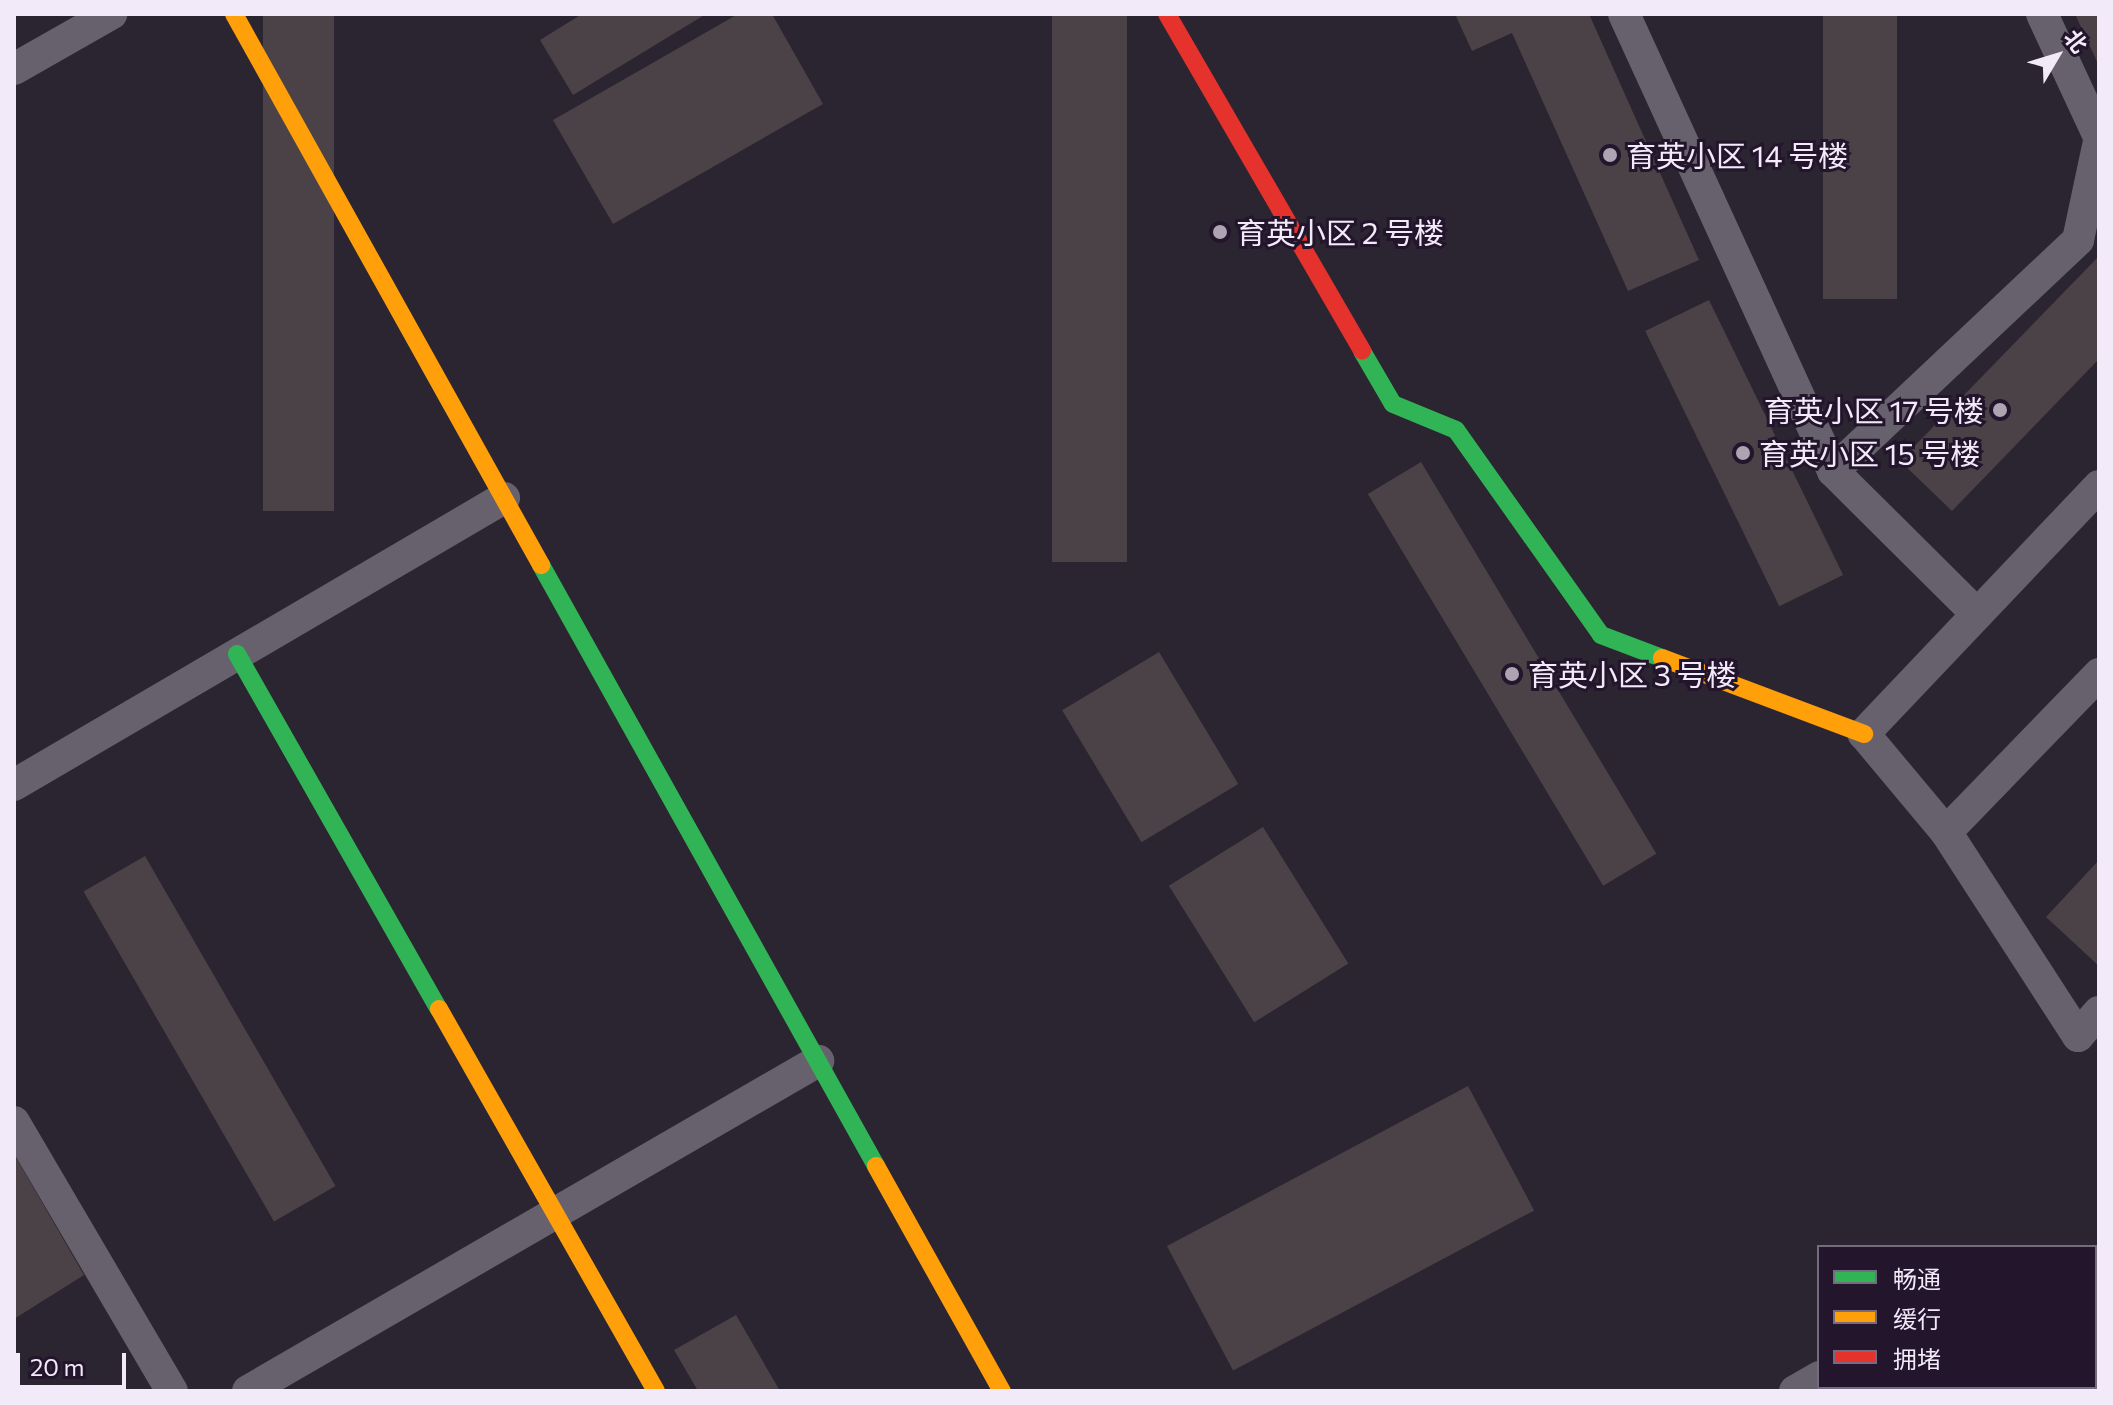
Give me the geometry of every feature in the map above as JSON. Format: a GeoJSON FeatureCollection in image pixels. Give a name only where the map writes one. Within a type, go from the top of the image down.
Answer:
{"type":"FeatureCollection","features":[{"type":"Feature","properties":{"kind":"street"},"geometry":{"type":"LineString","coordinates":[[14,69],[111,14]]}},
{"type":"Feature","properties":{"kind":"street"},"geometry":{"type":"LineString","coordinates":[[234,14],[1002,1391]]}},
{"type":"Feature","properties":{"kind":"street"},"geometry":{"type":"LineString","coordinates":[[1167,14],[1393,404],[1456,430],[1601,635],[1864,734],[1946,832],[2078,1036],[2099,1012]]}},
{"type":"Feature","properties":{"kind":"street"},"geometry":{"type":"LineString","coordinates":[[1624,14],[1833,471],[1977,614]]}},
{"type":"Feature","properties":{"kind":"street"},"geometry":{"type":"LineString","coordinates":[[1833,471],[2078,240],[2099,139],[2042,14]]}},
{"type":"Feature","properties":{"kind":"street"},"geometry":{"type":"LineString","coordinates":[[1864,734],[2099,486]]}},
{"type":"Feature","properties":{"kind":"street"},"geometry":{"type":"LineString","coordinates":[[14,785],[504,498]]}},
{"type":"Feature","properties":{"kind":"street"},"geometry":{"type":"LineString","coordinates":[[237,654],[656,1391]]}},
{"type":"Feature","properties":{"kind":"street"},"geometry":{"type":"LineString","coordinates":[[1946,832],[2099,674]]}},
{"type":"Feature","properties":{"kind":"street"},"geometry":{"type":"LineString","coordinates":[[248,1391],[818,1061]]}},
{"type":"Feature","properties":{"kind":"street"},"geometry":{"type":"LineString","coordinates":[[14,1122],[172,1391]]}},
{"type":"Feature","properties":{"kind":"building"},"geometry":{"type":"Polygon","coordinates":[[[263,14],[334,14],[334,511],[263,511],[263,14]]]}},
{"type":"Feature","properties":{"kind":"building"},"geometry":{"type":"Polygon","coordinates":[[[582,14],[706,14],[573,95],[540,40],[582,14]]]}},
{"type":"Feature","properties":{"kind":"building"},"geometry":{"type":"Polygon","coordinates":[[[738,14],[772,14],[823,104],[613,224],[553,120],[738,14]]]}},
{"type":"Feature","properties":{"kind":"building"},"geometry":{"type":"Polygon","coordinates":[[[1052,14],[1127,14],[1127,562],[1052,562],[1052,14]]]}},
{"type":"Feature","properties":{"kind":"building","name":"育英小区 14 号楼"},"geometry":{"type":"Polygon","coordinates":[[[1455,14],[1589,14],[1699,260],[1628,291],[1512,33],[1472,51],[1455,14]]]}},
{"type":"Feature","properties":{"kind":"building"},"geometry":{"type":"Polygon","coordinates":[[[1823,14],[1897,14],[1897,299],[1823,299],[1823,14]]]}},
{"type":"Feature","properties":{"kind":"building"},"geometry":{"type":"Polygon","coordinates":[[[2075,14],[2099,14],[2099,66],[2075,14]]]}},
{"type":"Feature","properties":{"kind":"building","name":"育英小区 17 号楼"},"geometry":{"type":"Polygon","coordinates":[[[2099,256],[2099,359],[1952,511],[1900,461],[2099,256]]]}},
{"type":"Feature","properties":{"kind":"building","name":"育英小区 15 号楼"},"geometry":{"type":"Polygon","coordinates":[[[1709,300],[1843,575],[1779,606],[1645,331],[1709,300]]]}},
{"type":"Feature","properties":{"kind":"building","name":"育英小区 3 号楼"},"geometry":{"type":"Polygon","coordinates":[[[1421,462],[1656,854],[1603,886],[1368,494],[1421,462]]]}},
{"type":"Feature","properties":{"kind":"building"},"geometry":{"type":"Polygon","coordinates":[[[1159,652],[1238,784],[1141,842],[1062,710],[1159,652]]]}},
{"type":"Feature","properties":{"kind":"building"},"geometry":{"type":"Polygon","coordinates":[[[1263,827],[1348,964],[1254,1022],[1169,886],[1263,827]]]}},
{"type":"Feature","properties":{"kind":"building"},"geometry":{"type":"Polygon","coordinates":[[[145,856],[336,1186],[274,1221],[84,892],[145,856]]]}},
{"type":"Feature","properties":{"kind":"building"},"geometry":{"type":"Polygon","coordinates":[[[2099,860],[2099,966],[2046,917],[2099,860]]]}},
{"type":"Feature","properties":{"kind":"building"},"geometry":{"type":"Polygon","coordinates":[[[1468,1086],[1534,1210],[1233,1371],[1167,1246],[1468,1086]]]}},
{"type":"Feature","properties":{"kind":"building"},"geometry":{"type":"Polygon","coordinates":[[[14,1154],[84,1275],[14,1319],[14,1154]]]}},
{"type":"Feature","properties":{"kind":"building"},"geometry":{"type":"Polygon","coordinates":[[[736,1315],[780,1391],[698,1391],[674,1350],[736,1315]]]}},
{"type":"Feature","properties":{"kind":"building"},"geometry":{"type":"Polygon","coordinates":[[[1894,1389],[1993,1389],[1993,1391],[1894,1389]]]}},
{"type":"Feature","properties":{"kind":"traffic: fast"},"geometry":{"type":"LineString","coordinates":[[1362,351],[1393,404],[1456,430],[1601,635],[1662,658]]}},
{"type":"Feature","properties":{"kind":"traffic: fast"},"geometry":{"type":"LineString","coordinates":[[541,565],[876,1166]]}},
{"type":"Feature","properties":{"kind":"traffic: fast"},"geometry":{"type":"LineString","coordinates":[[237,654],[439,1009]]}},
{"type":"Feature","properties":{"kind":"traffic: slow"},"geometry":{"type":"LineString","coordinates":[[234,14],[541,565]]}},
{"type":"Feature","properties":{"kind":"traffic: slow"},"geometry":{"type":"LineString","coordinates":[[1662,658],[1864,734]]}},
{"type":"Feature","properties":{"kind":"traffic: slow"},"geometry":{"type":"LineString","coordinates":[[439,1009],[656,1391]]}},
{"type":"Feature","properties":{"kind":"traffic: slow"},"geometry":{"type":"LineString","coordinates":[[876,1166],[1002,1391]]}},
{"type":"Feature","properties":{"kind":"traffic: jam"},"geometry":{"type":"LineString","coordinates":[[1167,14],[1362,351]]}},
{"type":"Feature","properties":{"kind":"place","name":"育英小区 14 号楼"},"geometry":{"type":"Point","coordinates":[1610,155]}},
{"type":"Feature","properties":{"kind":"place","name":"育英小区 2 号楼"},"geometry":{"type":"Point","coordinates":[1220,232]}},
{"type":"Feature","properties":{"kind":"place","name":"育英小区 17 号楼"},"geometry":{"type":"Point","coordinates":[2000,410]}},
{"type":"Feature","properties":{"kind":"place","name":"育英小区 15 号楼"},"geometry":{"type":"Point","coordinates":[1743,453]}},
{"type":"Feature","properties":{"kind":"place","name":"育英小区 3 号楼"},"geometry":{"type":"Point","coordinates":[1512,674]}}]}
